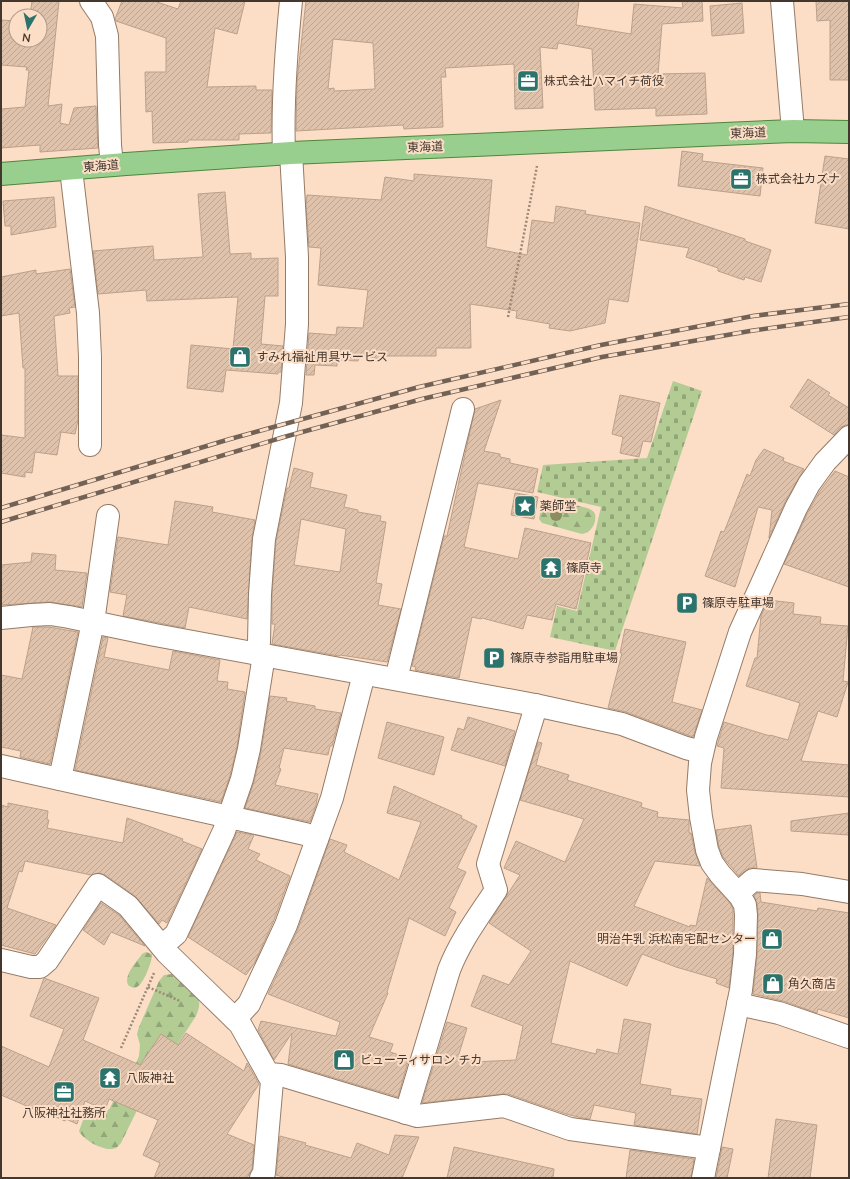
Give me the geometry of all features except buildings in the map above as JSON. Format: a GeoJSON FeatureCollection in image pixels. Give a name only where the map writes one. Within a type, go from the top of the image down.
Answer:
{"type":"FeatureCollection","features":[{"type":"Feature","properties":{"kind":"main road","name":"東海道"},"geometry":{"type":"LineString","coordinates":[[1,174],[288,153],[793,131],[849,132]]}},
{"type":"Feature","properties":{"kind":"street"},"geometry":{"type":"LineString","coordinates":[[91,1],[102,17],[107,36],[110,145],[112,165]]}},
{"type":"Feature","properties":{"kind":"street"},"geometry":{"type":"LineString","coordinates":[[164,949],[176,934],[224,831],[229,817],[246,765],[261,654],[259,642],[260,594],[264,539],[291,403],[297,324],[298,257],[288,153],[284,135],[286,53],[292,1]]}},
{"type":"Feature","properties":{"kind":"street"},"geometry":{"type":"LineString","coordinates":[[782,1],[793,131]]}},
{"type":"Feature","properties":{"kind":"street"},"geometry":{"type":"LineString","coordinates":[[71,169],[88,313],[90,357],[90,445]]}},
{"type":"Feature","properties":{"kind":"street"},"geometry":{"type":"LineString","coordinates":[[396,679],[463,409]]}},
{"type":"Feature","properties":{"kind":"street"},"geometry":{"type":"LineString","coordinates":[[703,1178],[738,1004],[745,954],[746,915],[745,905],[738,893],[712,863],[707,850],[700,817],[698,790],[702,752],[740,632],[796,508],[809,484],[825,462],[849,436]]}},
{"type":"Feature","properties":{"kind":"street"},"geometry":{"type":"LineString","coordinates":[[60,779],[93,622],[108,516]]}},
{"type":"Feature","properties":{"kind":"street"},"geometry":{"type":"LineString","coordinates":[[1,618],[50,614],[69,617],[155,635],[535,705],[622,724],[686,748],[702,752]]}},
{"type":"Feature","properties":{"kind":"street"},"geometry":{"type":"LineString","coordinates":[[234,1019],[249,1004],[283,932],[332,798],[364,674]]}},
{"type":"Feature","properties":{"kind":"street"},"geometry":{"type":"LineString","coordinates":[[406,1113],[455,954],[496,890],[488,864],[534,713],[535,705]]}},
{"type":"Feature","properties":{"kind":"street"},"geometry":{"type":"LineString","coordinates":[[1,766],[304,834],[317,839]]}},
{"type":"Feature","properties":{"kind":"street"},"geometry":{"type":"LineString","coordinates":[[738,893],[753,880],[802,884],[849,892]]}},
{"type":"Feature","properties":{"kind":"street"},"geometry":{"type":"LineString","coordinates":[[1,960],[31,967],[40,967],[47,961],[98,885],[128,906],[164,949],[240,1024],[272,1081],[264,1173],[261,1178]]}},
{"type":"Feature","properties":{"kind":"street"},"geometry":{"type":"LineString","coordinates":[[738,1004],[779,1013],[849,1037]]}},
{"type":"Feature","properties":{"kind":"street"},"geometry":{"type":"LineString","coordinates":[[268,1074],[281,1075],[417,1116],[504,1106],[570,1129],[709,1148]]}},
{"type":"Feature","properties":{"kind":"path"},"geometry":{"type":"LineString","coordinates":[[508,317],[538,160],[537,142]]}},
{"type":"Feature","properties":{"kind":"path"},"geometry":{"type":"LineString","coordinates":[[121,1048],[161,959],[164,949]]}},
{"type":"Feature","properties":{"kind":"green space"},"geometry":{"type":"Polygon","coordinates":[[[673,381],[702,391],[615,651],[550,637],[557,606],[577,611],[601,507],[537,492],[543,465],[647,458],[673,381]]]}},
{"type":"Feature","properties":{"kind":"green space"},"geometry":{"type":"Polygon","coordinates":[[[552,499],[592,510],[595,521],[591,530],[582,534],[542,523],[539,519],[542,503],[546,500],[552,499]]]}},
{"type":"Feature","properties":{"kind":"green space"},"geometry":{"type":"Polygon","coordinates":[[[146,952],[152,954],[149,967],[142,982],[136,988],[132,988],[128,985],[127,981],[129,973],[142,954],[146,952]]]}},
{"type":"Feature","properties":{"kind":"green space"},"geometry":{"type":"Polygon","coordinates":[[[172,974],[188,985],[198,997],[199,1005],[196,1016],[145,1094],[121,1143],[117,1148],[112,1149],[95,1145],[81,1135],[79,1131],[86,1112],[89,1109],[106,1112],[110,1108],[115,1097],[125,1089],[139,1056],[140,1045],[137,1034],[139,1027],[159,981],[164,975],[172,974]]]}},
{"type":"Feature","properties":{"kind":"railway"},"geometry":{"type":"LineString","coordinates":[[1,508],[230,439],[419,387],[601,345],[753,316],[849,304]]}},
{"type":"Feature","properties":{"kind":"railway"},"geometry":{"type":"LineString","coordinates":[[1,522],[284,437],[422,399],[602,357],[750,331],[849,317]]}},
{"type":"Feature","properties":{"kind":"place","name":"株式会社ハマイチ荷役"},"geometry":{"type":"Point","coordinates":[528,81]}},
{"type":"Feature","properties":{"kind":"place","name":"株式会社カズナ"},"geometry":{"type":"Point","coordinates":[741,179]}},
{"type":"Feature","properties":{"kind":"place","name":"すみれ福祉用具サービス"},"geometry":{"type":"Point","coordinates":[240,357]}},
{"type":"Feature","properties":{"kind":"place","name":"薬師堂"},"geometry":{"type":"Point","coordinates":[525,506]}},
{"type":"Feature","properties":{"kind":"place","name":"篠原寺"},"geometry":{"type":"Point","coordinates":[551,568]}},
{"type":"Feature","properties":{"kind":"place","name":"篠原寺駐車場"},"geometry":{"type":"Point","coordinates":[687,603]}},
{"type":"Feature","properties":{"kind":"place","name":"篠原寺参詣用駐車場"},"geometry":{"type":"Point","coordinates":[494,658]}},
{"type":"Feature","properties":{"kind":"place","name":"明治牛乳 浜松南宅配センター"},"geometry":{"type":"Point","coordinates":[772,939]}},
{"type":"Feature","properties":{"kind":"place","name":"角久商店"},"geometry":{"type":"Point","coordinates":[773,984]}},
{"type":"Feature","properties":{"kind":"place","name":"ビューティサロン チカ"},"geometry":{"type":"Point","coordinates":[344,1060]}},
{"type":"Feature","properties":{"kind":"place","name":"八阪神社"},"geometry":{"type":"Point","coordinates":[110,1078]}},
{"type":"Feature","properties":{"kind":"place","name":"八阪神社社務所"},"geometry":{"type":"Point","coordinates":[64,1092]}}]}
